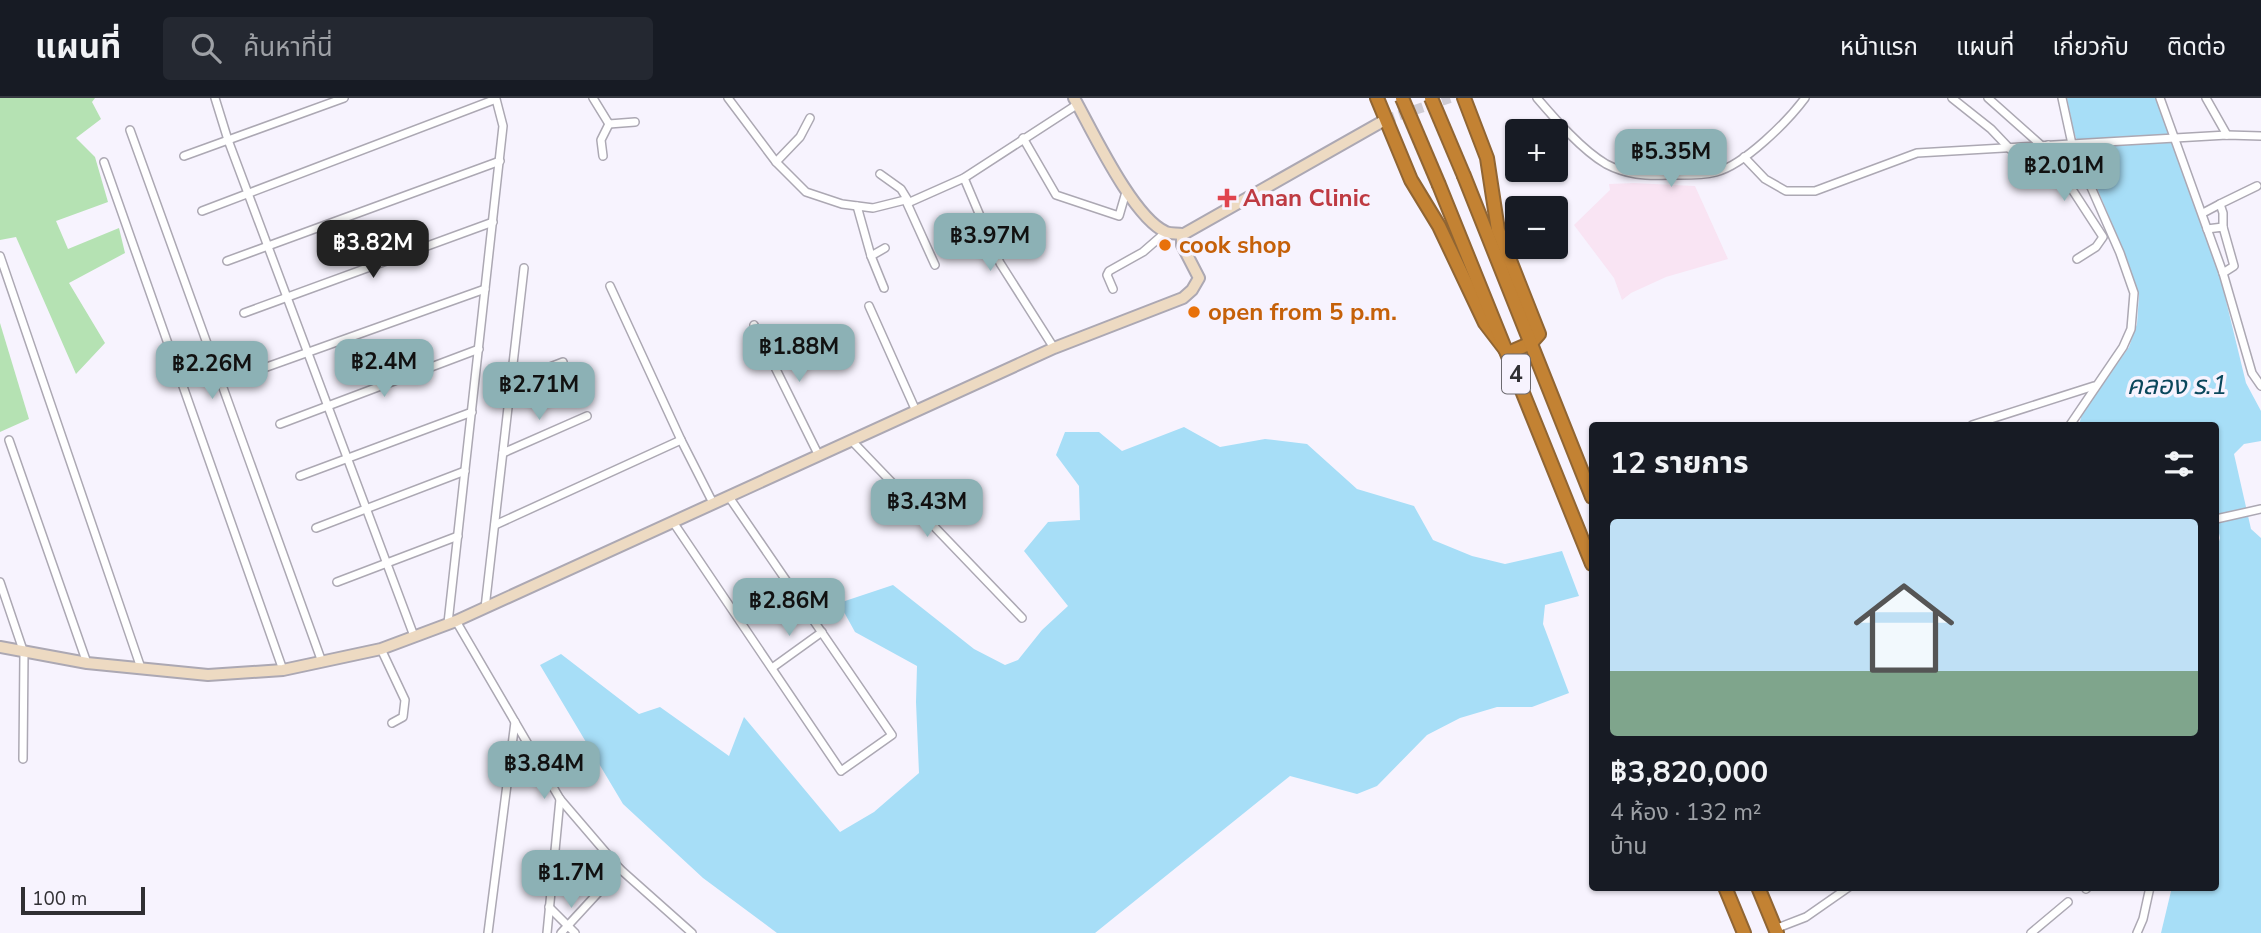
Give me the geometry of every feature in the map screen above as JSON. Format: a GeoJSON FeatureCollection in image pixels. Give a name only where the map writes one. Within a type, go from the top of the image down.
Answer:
{"type":"FeatureCollection","features":[{"type":"Feature","properties":{"kind":"highway"},"geometry":{"type":"LineString","coordinates":[[1377,98],[1411,180],[1439,226],[1485,323],[1508,354],[1531,343],[1539,334],[1499,230],[1487,158],[1465,98]]}},
{"type":"Feature","properties":{"kind":"highway","name":"4"},"geometry":{"type":"LineString","coordinates":[[1402,98],[1589,556]]}},
{"type":"Feature","properties":{"kind":"highway","name":"4"},"geometry":{"type":"LineString","coordinates":[[1430,98],[1464,176],[1589,489]]}},
{"type":"Feature","properties":{"kind":"highway"},"geometry":{"type":"LineString","coordinates":[[1727,891],[1744,933]]}},
{"type":"Feature","properties":{"kind":"highway"},"geometry":{"type":"LineString","coordinates":[[1760,891],[1776,931]]}},
{"type":"Feature","properties":{"kind":"street"},"geometry":{"type":"LineString","coordinates":[[215,98],[247,193],[414,636]]}},
{"type":"Feature","properties":{"kind":"street"},"geometry":{"type":"LineString","coordinates":[[184,156],[344,98]]}},
{"type":"Feature","properties":{"kind":"street"},"geometry":{"type":"LineString","coordinates":[[593,98],[609,124]]}},
{"type":"Feature","properties":{"kind":"street"},"geometry":{"type":"LineString","coordinates":[[728,98],[776,162],[806,192],[842,204],[873,208],[907,201],[964,178],[1076,101],[1126,192],[1149,219],[1166,232],[1182,234]]}},
{"type":"Feature","properties":{"kind":"street"},"geometry":{"type":"LineString","coordinates":[[1536,98],[1593,155],[1628,174],[1707,173],[1728,167],[1744,157],[1805,98]]}},
{"type":"Feature","properties":{"kind":"street"},"geometry":{"type":"LineString","coordinates":[[1951,98],[1991,129],[2010,149]]}},
{"type":"Feature","properties":{"kind":"street"},"geometry":{"type":"LineString","coordinates":[[1988,98],[2045,145],[2103,237],[2096,247],[2077,259]]}},
{"type":"Feature","properties":{"kind":"street"},"geometry":{"type":"LineString","coordinates":[[2062,98],[2074,144],[2134,293],[2131,329],[2123,347],[2072,422]]}},
{"type":"Feature","properties":{"kind":"street"},"geometry":{"type":"LineString","coordinates":[[2160,98],[2172,139],[2203,213],[2252,373],[2261,386]]}},
{"type":"Feature","properties":{"kind":"street"},"geometry":{"type":"LineString","coordinates":[[2206,98],[2227,135]]}},
{"type":"Feature","properties":{"kind":"street"},"geometry":{"type":"LineString","coordinates":[[202,211],[496,99],[503,126],[458,536],[452,622],[560,799],[620,869],[692,933]]}},
{"type":"Feature","properties":{"kind":"street"},"geometry":{"type":"LineString","coordinates":[[776,162],[800,137],[810,118]]}},
{"type":"Feature","properties":{"kind":"street"},"geometry":{"type":"LineString","coordinates":[[0,647],[87,663],[208,675],[283,670],[322,662],[381,649],[452,622],[1054,348],[1183,298],[1199,278],[1182,246],[1182,235],[1385,120]]}},
{"type":"Feature","properties":{"kind":"street"},"geometry":{"type":"LineString","coordinates":[[609,124],[635,122]]}},
{"type":"Feature","properties":{"kind":"street"},"geometry":{"type":"LineString","coordinates":[[603,156],[601,140],[609,124]]}},
{"type":"Feature","properties":{"kind":"street"},"geometry":{"type":"LineString","coordinates":[[130,130],[322,662]]}},
{"type":"Feature","properties":{"kind":"street"},"geometry":{"type":"LineString","coordinates":[[1744,157],[1765,179],[1786,191],[1815,191],[1917,153],[2227,135],[2261,136]]}},
{"type":"Feature","properties":{"kind":"street"},"geometry":{"type":"LineString","coordinates":[[1023,138],[1056,195],[1119,216],[1126,192]]}},
{"type":"Feature","properties":{"kind":"street"},"geometry":{"type":"LineString","coordinates":[[227,261],[500,161]]}},
{"type":"Feature","properties":{"kind":"street"},"geometry":{"type":"LineString","coordinates":[[104,162],[283,670]]}},
{"type":"Feature","properties":{"kind":"street"},"geometry":{"type":"LineString","coordinates":[[880,174],[901,189],[935,265]]}},
{"type":"Feature","properties":{"kind":"street"},"geometry":{"type":"LineString","coordinates":[[964,178],[1000,262],[1054,348]]}},
{"type":"Feature","properties":{"kind":"street"},"geometry":{"type":"LineString","coordinates":[[2203,213],[2257,186]]}},
{"type":"Feature","properties":{"kind":"street"},"geometry":{"type":"LineString","coordinates":[[2220,204],[2223,227],[2234,266],[2223,273]]}},
{"type":"Feature","properties":{"kind":"street"},"geometry":{"type":"LineString","coordinates":[[857,206],[871,256],[884,288]]}},
{"type":"Feature","properties":{"kind":"street"},"geometry":{"type":"LineString","coordinates":[[244,313],[493,222]]}},
{"type":"Feature","properties":{"kind":"street"},"geometry":{"type":"LineString","coordinates":[[2207,229],[2223,227]]}},
{"type":"Feature","properties":{"kind":"street"},"geometry":{"type":"LineString","coordinates":[[1113,289],[1107,275],[1109,271],[1143,253],[1166,232]]}},
{"type":"Feature","properties":{"kind":"street"},"geometry":{"type":"LineString","coordinates":[[871,256],[885,248]]}},
{"type":"Feature","properties":{"kind":"street"},"geometry":{"type":"LineString","coordinates":[[0,256],[141,668]]}},
{"type":"Feature","properties":{"kind":"street"},"geometry":{"type":"LineString","coordinates":[[485,608],[524,268]]}},
{"type":"Feature","properties":{"kind":"street"},"geometry":{"type":"LineString","coordinates":[[611,286],[681,440],[713,503]]}},
{"type":"Feature","properties":{"kind":"street"},"geometry":{"type":"LineString","coordinates":[[264,368],[485,289]]}},
{"type":"Feature","properties":{"kind":"street"},"geometry":{"type":"LineString","coordinates":[[869,306],[916,411]]}},
{"type":"Feature","properties":{"kind":"street"},"geometry":{"type":"LineString","coordinates":[[754,325],[819,456]]}},
{"type":"Feature","properties":{"kind":"street"},"geometry":{"type":"LineString","coordinates":[[280,424],[479,349]]}},
{"type":"Feature","properties":{"kind":"street"},"geometry":{"type":"LineString","coordinates":[[511,382],[563,362]]}},
{"type":"Feature","properties":{"kind":"street"},"geometry":{"type":"LineString","coordinates":[[1981,422],[2095,385]]}},
{"type":"Feature","properties":{"kind":"street"},"geometry":{"type":"LineString","coordinates":[[300,477],[472,412]]}},
{"type":"Feature","properties":{"kind":"street"},"geometry":{"type":"LineString","coordinates":[[503,453],[587,416]]}},
{"type":"Feature","properties":{"kind":"street"},"geometry":{"type":"LineString","coordinates":[[9,440],[87,663]]}},
{"type":"Feature","properties":{"kind":"street"},"geometry":{"type":"LineString","coordinates":[[495,525],[681,440]]}},
{"type":"Feature","properties":{"kind":"street"},"geometry":{"type":"LineString","coordinates":[[852,441],[1022,618]]}},
{"type":"Feature","properties":{"kind":"street"},"geometry":{"type":"LineString","coordinates":[[316,528],[465,471]]}},
{"type":"Feature","properties":{"kind":"street"},"geometry":{"type":"LineString","coordinates":[[673,522],[841,771],[892,735],[729,497]]}},
{"type":"Feature","properties":{"kind":"street"},"geometry":{"type":"LineString","coordinates":[[2219,518],[2261,509]]}},
{"type":"Feature","properties":{"kind":"street"},"geometry":{"type":"LineString","coordinates":[[337,582],[458,536]]}},
{"type":"Feature","properties":{"kind":"street"},"geometry":{"type":"LineString","coordinates":[[0,582],[24,653],[23,759]]}},
{"type":"Feature","properties":{"kind":"street"},"geometry":{"type":"LineString","coordinates":[[772,667],[822,632]]}},
{"type":"Feature","properties":{"kind":"street"},"geometry":{"type":"LineString","coordinates":[[381,649],[405,700],[403,717],[392,723]]}},
{"type":"Feature","properties":{"kind":"street"},"geometry":{"type":"LineString","coordinates":[[488,933],[515,722]]}},
{"type":"Feature","properties":{"kind":"street"},"geometry":{"type":"LineString","coordinates":[[547,933],[560,799]]}},
{"type":"Feature","properties":{"kind":"street"},"geometry":{"type":"LineString","coordinates":[[561,933],[620,869]]}},
{"type":"Feature","properties":{"kind":"street"},"geometry":{"type":"LineString","coordinates":[[1776,931],[1806,916],[1843,891]]}},
{"type":"Feature","properties":{"kind":"street"},"geometry":{"type":"LineString","coordinates":[[2137,933],[2149,891]]}},
{"type":"Feature","properties":{"kind":"street"},"geometry":{"type":"LineString","coordinates":[[2031,933],[2068,902]]}},
{"type":"Feature","properties":{"kind":"street"},"geometry":{"type":"LineString","coordinates":[[549,907],[575,933]]}},
{"type":"Feature","properties":{"kind":"shaded area"},"geometry":{"type":"Polygon","coordinates":[[[1609,184],[1695,186],[1728,259],[1666,277],[1622,300],[1614,278],[1574,225],[1610,190],[1609,184]]]}},
{"type":"Feature","properties":{"kind":"green space"},"geometry":{"type":"Polygon","coordinates":[[[0,98],[95,98],[92,102],[101,119],[76,138],[95,157],[108,202],[56,221],[68,249],[119,228],[125,253],[69,283],[105,343],[76,374],[16,237],[0,240],[0,98]]]}},
{"type":"Feature","properties":{"kind":"green space"},"geometry":{"type":"Polygon","coordinates":[[[0,323],[29,419],[0,432],[0,323]]]}},
{"type":"Feature","properties":{"kind":"water","name":"คลอง ร.1"},"geometry":{"type":"Polygon","coordinates":[[[2067,98],[2156,98],[2220,276],[2246,383],[2261,411],[2261,441],[2244,444],[2234,454],[2251,529],[2261,538],[2261,933],[2161,933],[2171,891],[2219,891],[2219,422],[2080,422],[2082,414],[2129,347],[2137,324],[2139,295],[2074,133],[2067,98]]]}},
{"type":"Feature","properties":{"kind":"water"},"geometry":{"type":"Polygon","coordinates":[[[1184,427],[1220,447],[1265,439],[1307,444],[1357,489],[1414,506],[1433,540],[1472,556],[1505,564],[1562,551],[1579,596],[1545,605],[1543,624],[1569,693],[1532,707],[1497,707],[1460,718],[1427,735],[1377,786],[1357,794],[1290,776],[1095,933],[777,933],[703,878],[623,804],[540,665],[561,654],[639,714],[660,707],[729,756],[744,717],[840,832],[874,812],[919,773],[917,666],[855,632],[839,603],[893,585],[974,649],[1005,665],[1018,660],[1042,630],[1068,606],[1024,551],[1048,522],[1080,520],[1079,486],[1056,455],[1065,432],[1099,432],[1122,451],[1184,427]]]}},
{"type":"Feature","properties":{"kind":"tunnel"},"geometry":{"type":"LineString","coordinates":[[1385,120],[1450,98]]}},
{"type":"Feature","properties":{"kind":"place","name":"Anan Clinic"},"geometry":{"type":"Point","coordinates":[1227,198]}},
{"type":"Feature","properties":{"kind":"place","name":"cook shop"},"geometry":{"type":"Point","coordinates":[1165,245]}},
{"type":"Feature","properties":{"kind":"place","name":"open from 5 p.m."},"geometry":{"type":"Point","coordinates":[1194,312]}}]}
